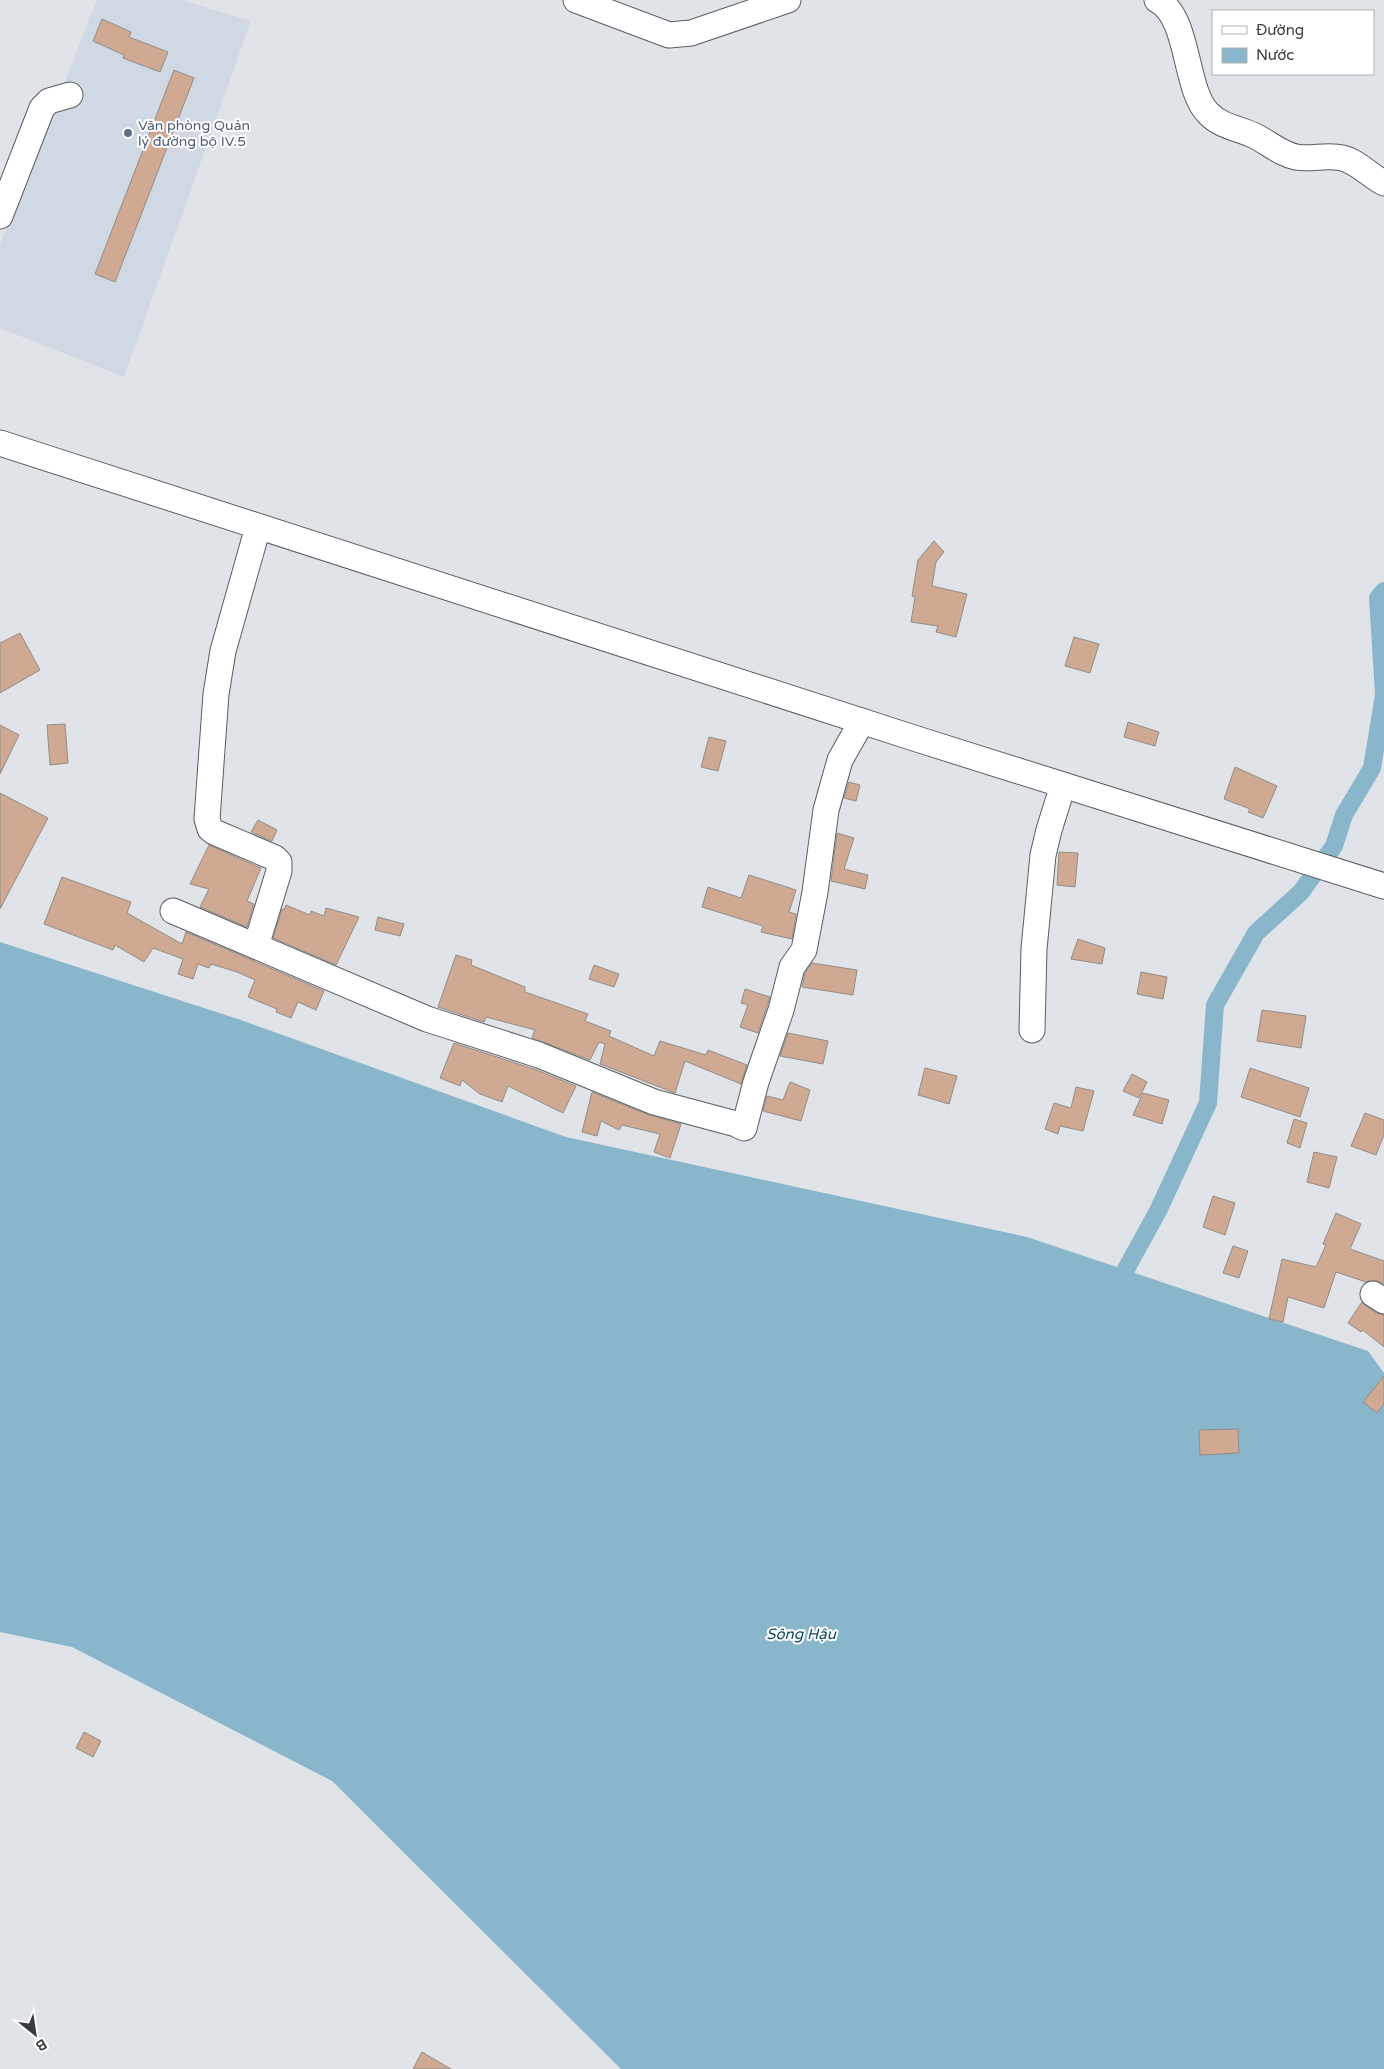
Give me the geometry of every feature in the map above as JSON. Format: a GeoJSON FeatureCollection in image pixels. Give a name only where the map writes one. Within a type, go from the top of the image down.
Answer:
{"type":"FeatureCollection","features":[{"type":"Feature","properties":{"kind":"street"},"geometry":{"type":"LineString","coordinates":[[586,2],[669,35],[691,33],[788,0]]}},
{"type":"Feature","properties":{"kind":"street"},"geometry":{"type":"LineString","coordinates":[[1157,0],[1167,7],[1176,24],[1200,100],[1208,114],[1231,128],[1254,135],[1284,153],[1296,157],[1342,158],[1384,183]]}},
{"type":"Feature","properties":{"kind":"street"},"geometry":{"type":"LineString","coordinates":[[0,216],[42,108],[49,101],[70,95]]}},
{"type":"Feature","properties":{"kind":"street"},"geometry":{"type":"LineString","coordinates":[[0,443],[862,721],[1384,886]]}},
{"type":"Feature","properties":{"kind":"street"},"geometry":{"type":"LineString","coordinates":[[256,946],[280,863],[275,858],[214,832],[210,829],[207,819],[216,694],[222,651],[258,526]]}},
{"type":"Feature","properties":{"kind":"street"},"geometry":{"type":"LineString","coordinates":[[173,911],[427,1019],[539,1055],[654,1102],[736,1124],[744,1128],[756,1082],[781,1010],[792,967],[804,950],[815,892],[826,810],[840,760],[862,721]]}},
{"type":"Feature","properties":{"kind":"street"},"geometry":{"type":"LineString","coordinates":[[1032,1030],[1034,949],[1043,855],[1048,830],[1063,785]]}},
{"type":"Feature","properties":{"kind":"shaded area","name":"Văn phòng Quản lý đường bộ IV.5"},"geometry":{"type":"Polygon","coordinates":[[[97,0],[181,0],[251,21],[124,377],[0,328],[0,245],[97,0]]]}},
{"type":"Feature","properties":{"kind":"water","name":"Sông Hậu"},"geometry":{"type":"Polygon","coordinates":[[[0,942],[238,1019],[566,1137],[1027,1237],[1368,1351],[1384,1373],[1384,2069],[621,2069],[332,1781],[72,1647],[0,1632],[0,942]]]}},
{"type":"Feature","properties":{"kind":"building"},"geometry":{"type":"Polygon","coordinates":[[[102,19],[131,32],[129,37],[168,52],[160,72],[123,58],[124,55],[93,41],[102,19]]]}},
{"type":"Feature","properties":{"kind":"building"},"geometry":{"type":"Polygon","coordinates":[[[174,70],[194,78],[115,282],[95,274],[174,70]]]}},
{"type":"Feature","properties":{"kind":"building"},"geometry":{"type":"Polygon","coordinates":[[[934,541],[944,552],[936,562],[932,586],[967,594],[956,637],[936,632],[938,626],[911,622],[915,597],[912,596],[918,560],[934,541]]]}},
{"type":"Feature","properties":{"kind":"building"},"geometry":{"type":"Polygon","coordinates":[[[20,633],[40,670],[0,693],[0,643],[20,633]]]}},
{"type":"Feature","properties":{"kind":"building"},"geometry":{"type":"Polygon","coordinates":[[[1074,637],[1099,644],[1090,673],[1065,666],[1074,637]]]}},
{"type":"Feature","properties":{"kind":"building"},"geometry":{"type":"Polygon","coordinates":[[[1128,722],[1159,732],[1155,746],[1124,737],[1128,722]]]}},
{"type":"Feature","properties":{"kind":"building"},"geometry":{"type":"Polygon","coordinates":[[[65,724],[68,763],[50,765],[47,725],[65,724]]]}},
{"type":"Feature","properties":{"kind":"building"},"geometry":{"type":"Polygon","coordinates":[[[0,725],[19,735],[0,774],[0,725]]]}},
{"type":"Feature","properties":{"kind":"building"},"geometry":{"type":"Polygon","coordinates":[[[709,737],[726,741],[718,771],[701,767],[709,737]]]}},
{"type":"Feature","properties":{"kind":"building"},"geometry":{"type":"Polygon","coordinates":[[[1235,767],[1277,786],[1263,818],[1248,812],[1250,809],[1224,799],[1235,767]]]}},
{"type":"Feature","properties":{"kind":"building"},"geometry":{"type":"Polygon","coordinates":[[[849,782],[860,785],[856,801],[844,798],[849,782]]]}},
{"type":"Feature","properties":{"kind":"building"},"geometry":{"type":"Polygon","coordinates":[[[0,793],[48,818],[0,909],[0,793]]]}},
{"type":"Feature","properties":{"kind":"building"},"geometry":{"type":"Polygon","coordinates":[[[258,820],[277,830],[272,841],[251,832],[258,820]]]}},
{"type":"Feature","properties":{"kind":"building"},"geometry":{"type":"Polygon","coordinates":[[[837,833],[854,838],[844,869],[868,875],[865,889],[831,881],[837,833]]]}},
{"type":"Feature","properties":{"kind":"building"},"geometry":{"type":"Polygon","coordinates":[[[209,845],[261,868],[247,901],[254,904],[247,927],[200,907],[209,889],[190,884],[209,845]]]}},
{"type":"Feature","properties":{"kind":"building"},"geometry":{"type":"Polygon","coordinates":[[[1059,852],[1078,853],[1075,887],[1057,885],[1059,852]]]}},
{"type":"Feature","properties":{"kind":"building"},"geometry":{"type":"Polygon","coordinates":[[[749,875],[796,890],[789,912],[796,914],[792,939],[761,932],[763,926],[702,907],[708,887],[741,898],[749,875]]]}},
{"type":"Feature","properties":{"kind":"building"},"geometry":{"type":"Polygon","coordinates":[[[62,877],[131,902],[127,913],[182,944],[186,932],[324,991],[316,1010],[298,1002],[291,1018],[276,1012],[277,1009],[248,997],[255,980],[237,972],[211,964],[209,968],[198,964],[193,979],[178,974],[183,959],[153,948],[144,962],[115,945],[113,950],[44,924],[62,877]]]}},
{"type":"Feature","properties":{"kind":"building"},"geometry":{"type":"Polygon","coordinates":[[[286,905],[310,915],[311,911],[324,916],[326,908],[359,917],[336,965],[273,938],[282,909],[284,910],[286,905]]]}},
{"type":"Feature","properties":{"kind":"building"},"geometry":{"type":"Polygon","coordinates":[[[378,917],[404,924],[400,936],[375,930],[378,917]]]}},
{"type":"Feature","properties":{"kind":"building"},"geometry":{"type":"Polygon","coordinates":[[[1078,939],[1105,948],[1102,964],[1071,959],[1078,939]]]}},
{"type":"Feature","properties":{"kind":"building"},"geometry":{"type":"Polygon","coordinates":[[[456,955],[472,960],[471,965],[525,987],[525,992],[588,1014],[585,1021],[611,1031],[609,1036],[654,1056],[660,1041],[706,1055],[708,1050],[747,1065],[741,1084],[685,1061],[675,1093],[600,1064],[605,1044],[599,1042],[590,1060],[532,1038],[535,1030],[486,1017],[484,1022],[438,1007],[456,955]]]}},
{"type":"Feature","properties":{"kind":"building"},"geometry":{"type":"Polygon","coordinates":[[[812,963],[857,970],[853,995],[802,987],[805,973],[812,963]]]}},
{"type":"Feature","properties":{"kind":"building"},"geometry":{"type":"Polygon","coordinates":[[[594,965],[619,974],[614,987],[589,979],[594,965]]]}},
{"type":"Feature","properties":{"kind":"building"},"geometry":{"type":"Polygon","coordinates":[[[1141,972],[1167,977],[1163,999],[1137,994],[1141,972]]]}},
{"type":"Feature","properties":{"kind":"building"},"geometry":{"type":"Polygon","coordinates":[[[745,989],[770,997],[758,1033],[740,1027],[748,1005],[741,1003],[745,989]]]}},
{"type":"Feature","properties":{"kind":"building"},"geometry":{"type":"Polygon","coordinates":[[[1262,1010],[1306,1016],[1301,1048],[1257,1041],[1262,1010]]]}},
{"type":"Feature","properties":{"kind":"building"},"geometry":{"type":"Polygon","coordinates":[[[788,1033],[828,1041],[823,1064],[780,1056],[788,1033]]]}},
{"type":"Feature","properties":{"kind":"building"},"geometry":{"type":"Polygon","coordinates":[[[454,1043],[534,1069],[576,1086],[563,1113],[508,1086],[502,1102],[480,1094],[462,1080],[460,1086],[440,1078],[454,1043]]]}},
{"type":"Feature","properties":{"kind":"building"},"geometry":{"type":"Polygon","coordinates":[[[925,1068],[957,1076],[949,1104],[918,1095],[925,1068]]]}},
{"type":"Feature","properties":{"kind":"building"},"geometry":{"type":"Polygon","coordinates":[[[1250,1068],[1309,1088],[1300,1117],[1241,1097],[1250,1068]]]}},
{"type":"Feature","properties":{"kind":"building"},"geometry":{"type":"Polygon","coordinates":[[[1132,1074],[1147,1082],[1139,1098],[1123,1091],[1132,1074]]]}},
{"type":"Feature","properties":{"kind":"building"},"geometry":{"type":"Polygon","coordinates":[[[790,1082],[810,1090],[801,1121],[763,1111],[767,1096],[783,1100],[790,1082]]]}},
{"type":"Feature","properties":{"kind":"building"},"geometry":{"type":"Polygon","coordinates":[[[1076,1087],[1094,1091],[1083,1131],[1060,1126],[1058,1134],[1045,1129],[1054,1103],[1071,1108],[1076,1087]]]}},
{"type":"Feature","properties":{"kind":"building"},"geometry":{"type":"Polygon","coordinates":[[[592,1092],[649,1115],[681,1124],[670,1158],[654,1152],[660,1134],[622,1125],[619,1130],[601,1121],[597,1136],[582,1132],[592,1092]]]}},
{"type":"Feature","properties":{"kind":"building"},"geometry":{"type":"Polygon","coordinates":[[[1143,1093],[1169,1100],[1162,1124],[1133,1115],[1143,1093]]]}},
{"type":"Feature","properties":{"kind":"building"},"geometry":{"type":"Polygon","coordinates":[[[1365,1113],[1384,1120],[1384,1135],[1376,1155],[1351,1146],[1365,1113]]]}},
{"type":"Feature","properties":{"kind":"building"},"geometry":{"type":"Polygon","coordinates":[[[1294,1119],[1307,1123],[1300,1148],[1287,1143],[1294,1119]]]}},
{"type":"Feature","properties":{"kind":"building"},"geometry":{"type":"Polygon","coordinates":[[[1314,1152],[1337,1157],[1329,1188],[1307,1182],[1314,1152]]]}},
{"type":"Feature","properties":{"kind":"building"},"geometry":{"type":"Polygon","coordinates":[[[1213,1196],[1235,1203],[1225,1235],[1203,1227],[1213,1196]]]}},
{"type":"Feature","properties":{"kind":"building"},"geometry":{"type":"Polygon","coordinates":[[[1336,1213],[1361,1224],[1350,1249],[1384,1261],[1384,1284],[1374,1280],[1366,1282],[1336,1272],[1324,1308],[1288,1297],[1283,1322],[1269,1319],[1282,1259],[1316,1267],[1326,1245],[1323,1244],[1336,1213]]]}},
{"type":"Feature","properties":{"kind":"building"},"geometry":{"type":"Polygon","coordinates":[[[1233,1246],[1248,1251],[1239,1278],[1223,1273],[1233,1246]]]}},
{"type":"Feature","properties":{"kind":"building"},"geometry":{"type":"Polygon","coordinates":[[[1362,1302],[1376,1313],[1384,1315],[1384,1347],[1363,1330],[1361,1332],[1348,1323],[1362,1302]]]}},
{"type":"Feature","properties":{"kind":"building"},"geometry":{"type":"Polygon","coordinates":[[[1384,1376],[1384,1404],[1377,1413],[1363,1402],[1384,1376]]]}},
{"type":"Feature","properties":{"kind":"building"},"geometry":{"type":"Polygon","coordinates":[[[1238,1429],[1239,1453],[1200,1455],[1199,1430],[1238,1429]]]}},
{"type":"Feature","properties":{"kind":"building"},"geometry":{"type":"Polygon","coordinates":[[[84,1732],[101,1741],[93,1757],[76,1748],[84,1732]]]}},
{"type":"Feature","properties":{"kind":"building"},"geometry":{"type":"Polygon","coordinates":[[[422,2052],[451,2069],[413,2069],[422,2052]]]}},
{"type":"Feature","properties":{"kind":"waterway"},"geometry":{"type":"LineString","coordinates":[[1125,1271],[1158,1211],[1208,1103],[1215,1005],[1256,933],[1301,892],[1334,846],[1344,815],[1372,768],[1384,695],[1378,598],[1384,591]]}},
{"type":"Feature","properties":{"kind":"place","name":"Văn phòng Quản lý đường bộ IV.5"},"geometry":{"type":"Point","coordinates":[128,133]}}]}
